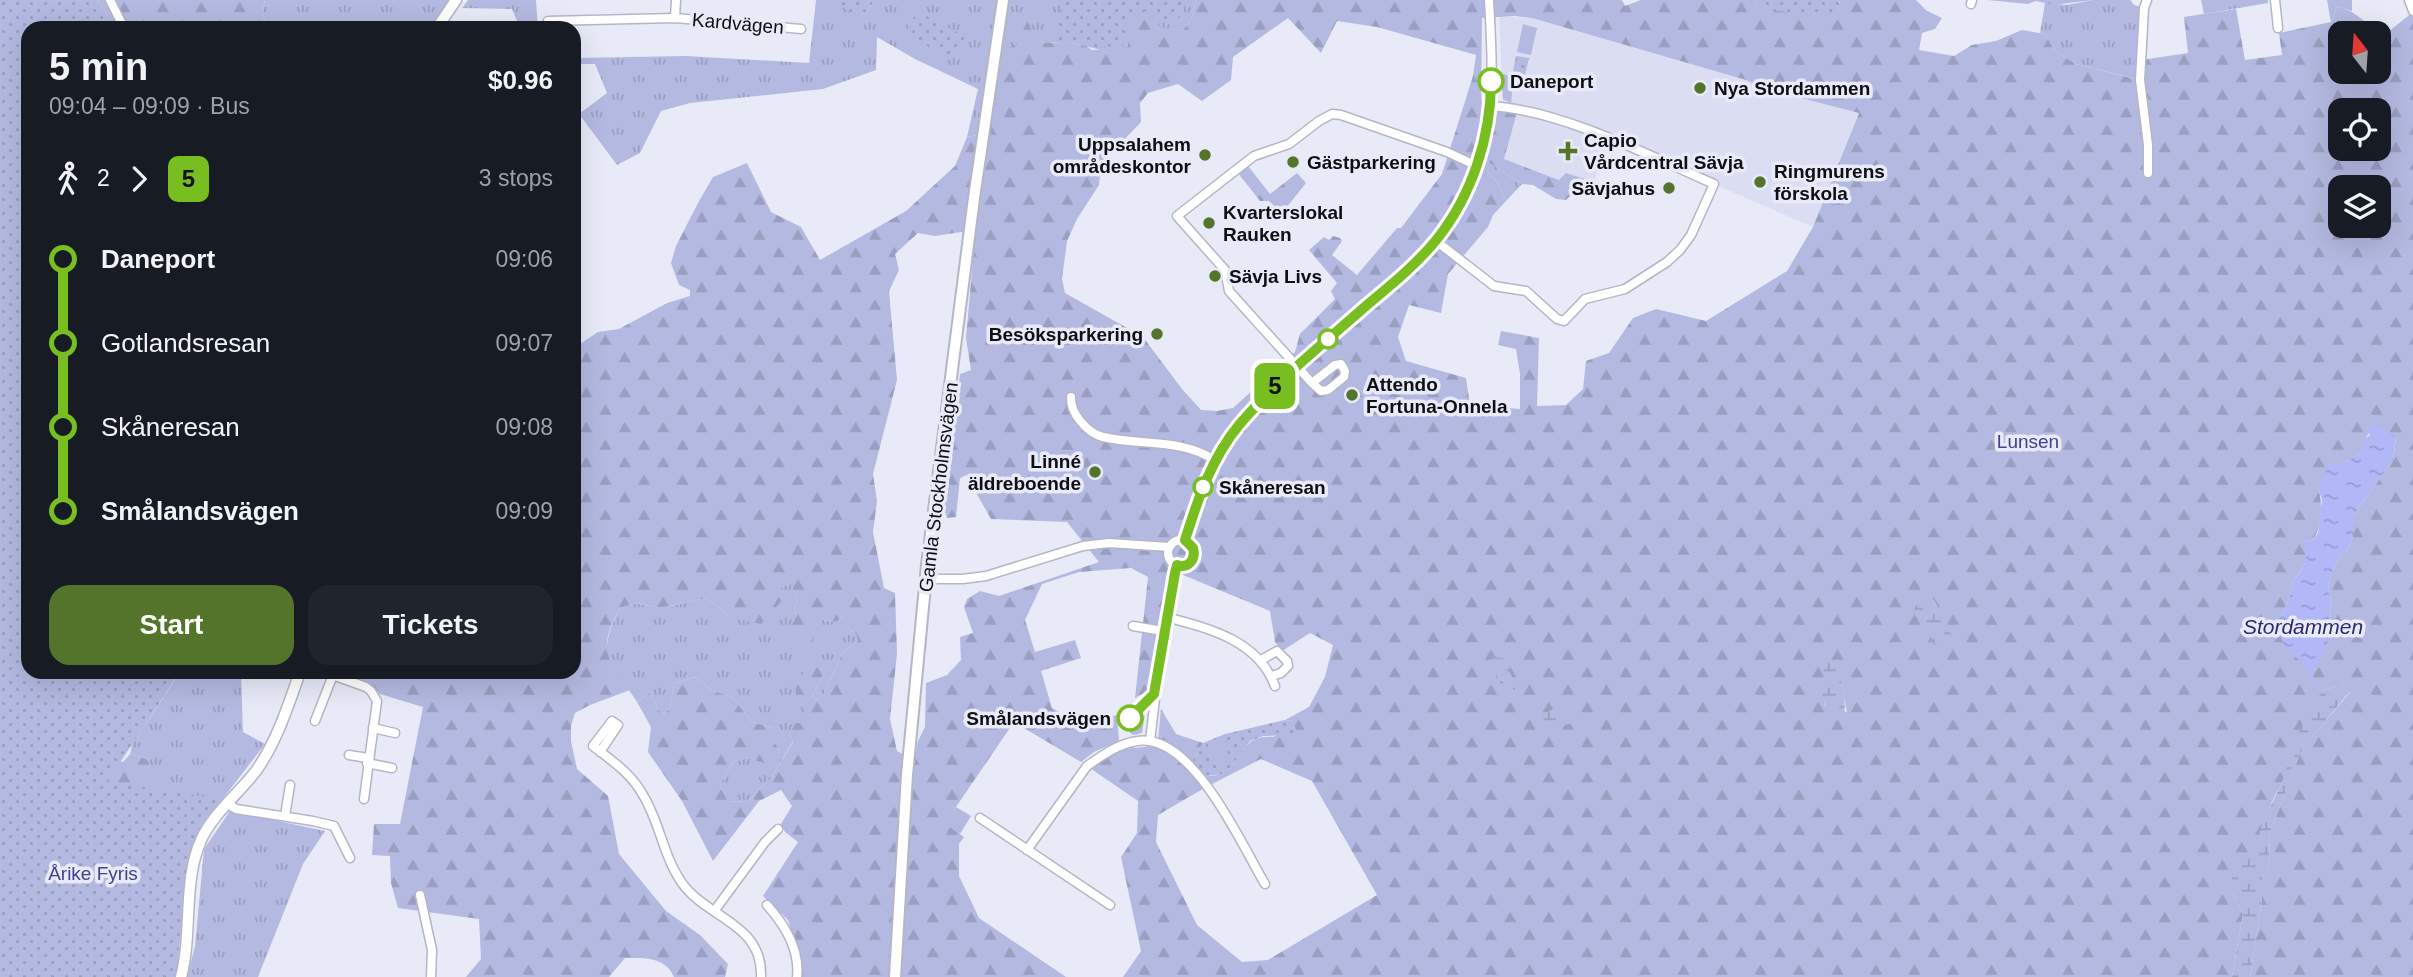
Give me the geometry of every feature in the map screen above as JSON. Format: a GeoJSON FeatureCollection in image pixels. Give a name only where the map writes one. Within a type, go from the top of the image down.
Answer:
{"type":"FeatureCollection","features":[{"type":"Feature","properties":{"kind":"main road","name":"Gamla Stockholmsvägen"},"geometry":{"type":"LineString","coordinates":[[895,977],[907,775],[926,579],[974,198],[1003,0]]}},
{"type":"Feature","properties":{"kind":"street"},"geometry":{"type":"LineString","coordinates":[[110,0],[120,21]]}},
{"type":"Feature","properties":{"kind":"street"},"geometry":{"type":"LineString","coordinates":[[442,21],[456,0]]}},
{"type":"Feature","properties":{"kind":"street","name":"Kardvägen"},"geometry":{"type":"LineString","coordinates":[[675,18],[676,0]]}},
{"type":"Feature","properties":{"kind":"street"},"geometry":{"type":"LineString","coordinates":[[1185,540],[1205,481],[1238,426],[1297,365],[1389,286],[1436,241],[1450,220],[1477,166],[1490,116],[1489,0]]}},
{"type":"Feature","properties":{"kind":"street"},"geometry":{"type":"LineString","coordinates":[[2147,0],[2144,8],[2140,80],[2148,145],[2148,173]]}},
{"type":"Feature","properties":{"kind":"street"},"geometry":{"type":"LineString","coordinates":[[2275,0],[2278,28]]}},
{"type":"Feature","properties":{"kind":"street"},"geometry":{"type":"LineString","coordinates":[[2409,0],[2413,11]]}},
{"type":"Feature","properties":{"kind":"street","name":"Kardvägen"},"geometry":{"type":"LineString","coordinates":[[548,21],[675,18],[801,29]]}},
{"type":"Feature","properties":{"kind":"street"},"geometry":{"type":"LineString","coordinates":[[1436,241],[1494,286],[1525,291],[1556,319],[1564,321],[1585,299],[1625,289],[1681,250],[1691,235],[1714,184],[1529,110],[1490,106]]}},
{"type":"Feature","properties":{"kind":"street"},"geometry":{"type":"LineString","coordinates":[[1312,383],[1229,292],[1225,270],[1177,216],[1254,156],[1289,144],[1332,114],[1434,148],[1477,166]]}},
{"type":"Feature","properties":{"kind":"street"},"geometry":{"type":"LineString","coordinates":[[1071,397],[1074,410],[1090,432],[1102,437],[1182,447],[1203,452],[1216,461]]}},
{"type":"Feature","properties":{"kind":"street"},"geometry":{"type":"LineString","coordinates":[[1177,540],[1185,540],[1193,548],[1194,557],[1185,566],[1177,565],[1168,558],[1169,547],[1177,540]]}},
{"type":"Feature","properties":{"kind":"street"},"geometry":{"type":"LineString","coordinates":[[926,579],[986,576],[1083,546],[1109,543],[1169,547]]}},
{"type":"Feature","properties":{"kind":"street"},"geometry":{"type":"LineString","coordinates":[[1150,741],[1163,631],[1177,565]]}},
{"type":"Feature","properties":{"kind":"street"},"geometry":{"type":"LineString","coordinates":[[1166,617],[1203,627],[1232,640],[1261,660],[1275,686]]}},
{"type":"Feature","properties":{"kind":"street"},"geometry":{"type":"LineString","coordinates":[[1133,626],[1163,631]]}},
{"type":"Feature","properties":{"kind":"street"},"geometry":{"type":"LineString","coordinates":[[1261,660],[1272,651],[1278,651],[1287,661],[1288,666],[1281,673],[1272,676]]}},
{"type":"Feature","properties":{"kind":"street"},"geometry":{"type":"LineString","coordinates":[[181,977],[187,946],[192,874],[197,853],[207,831],[257,769],[270,747],[282,724],[298,679]]}},
{"type":"Feature","properties":{"kind":"street"},"geometry":{"type":"LineString","coordinates":[[315,721],[331,679]]}},
{"type":"Feature","properties":{"kind":"street"},"geometry":{"type":"LineString","coordinates":[[344,679],[366,687],[375,696],[377,708],[363,799]]}},
{"type":"Feature","properties":{"kind":"street"},"geometry":{"type":"LineString","coordinates":[[373,728],[395,733]]}},
{"type":"Feature","properties":{"kind":"street"},"geometry":{"type":"LineString","coordinates":[[1027,850],[1084,769],[1099,757],[1127,744],[1150,741],[1182,759],[1208,786],[1265,884]]}},
{"type":"Feature","properties":{"kind":"street"},"geometry":{"type":"LineString","coordinates":[[600,752],[625,770],[644,796],[666,855],[679,879],[695,897],[751,940],[761,966],[761,977]]}},
{"type":"Feature","properties":{"kind":"street"},"geometry":{"type":"LineString","coordinates":[[349,755],[392,768]]}},
{"type":"Feature","properties":{"kind":"street"},"geometry":{"type":"LineString","coordinates":[[285,816],[290,785]]}},
{"type":"Feature","properties":{"kind":"street"},"geometry":{"type":"LineString","coordinates":[[228,804],[236,809],[334,826],[350,858]]}},
{"type":"Feature","properties":{"kind":"street"},"geometry":{"type":"LineString","coordinates":[[980,818],[1110,905]]}},
{"type":"Feature","properties":{"kind":"street"},"geometry":{"type":"LineString","coordinates":[[715,910],[772,833],[778,829]]}},
{"type":"Feature","properties":{"kind":"street"},"geometry":{"type":"LineString","coordinates":[[419,895],[432,950],[431,977]]}},
{"type":"Feature","properties":{"kind":"street"},"geometry":{"type":"LineString","coordinates":[[767,905],[782,922],[793,946],[799,968],[797,977]]}},
{"type":"Feature","properties":{"kind":"shaded area"},"geometry":{"type":"Polygon","coordinates":[[[1499,16],[1532,18],[1746,80],[1763,88],[1859,112],[1813,227],[1610,139],[1594,182],[1566,173],[1559,180],[1504,159],[1518,109],[1503,105],[1499,16]]]}},
{"type":"Feature","properties":{"kind":"green space","name":"Årike Fyris"},"geometry":{"type":"Polygon","coordinates":[[[0,0],[98,0],[111,21],[21,21],[21,679],[175,679],[108,781],[222,800],[198,831],[187,868],[176,977],[0,977],[0,0]]]}},
{"type":"Feature","properties":{"kind":"green space"},"geometry":{"type":"Polygon","coordinates":[[[98,0],[265,0],[262,10],[265,21],[111,21],[98,0]]]}},
{"type":"Feature","properties":{"kind":"green space"},"geometry":{"type":"Polygon","coordinates":[[[265,0],[450,0],[435,21],[265,21],[262,10],[265,0]]]}},
{"type":"Feature","properties":{"kind":"green space"},"geometry":{"type":"Polygon","coordinates":[[[468,0],[536,0],[538,21],[517,21],[512,9],[462,8],[468,0]]]}},
{"type":"Feature","properties":{"kind":"green space"},"geometry":{"type":"Polygon","coordinates":[[[816,0],[836,0],[838,4],[865,14],[875,0],[997,0],[977,135],[967,137],[978,89],[915,59],[877,37],[876,70],[823,89],[690,103],[661,111],[640,153],[617,165],[581,117],[581,112],[607,93],[595,64],[581,64],[581,58],[686,56],[809,63],[816,0]]]}},
{"type":"Feature","properties":{"kind":"green space"},"geometry":{"type":"Polygon","coordinates":[[[836,0],[875,0],[865,14],[856,16],[836,0]]]}},
{"type":"Feature","properties":{"kind":"green space"},"geometry":{"type":"Polygon","coordinates":[[[1006,0],[1196,0],[1191,20],[1182,31],[1166,30],[1153,24],[1129,47],[1114,51],[1070,43],[1036,42],[1026,19],[1018,44],[996,66],[1006,0]]]}},
{"type":"Feature","properties":{"kind":"green space"},"geometry":{"type":"Polygon","coordinates":[[[1062,0],[1186,1],[1183,13],[1175,22],[1159,22],[1143,10],[1130,22],[1123,46],[1092,47],[1069,41],[1060,43],[1056,39],[1062,0]]]}},
{"type":"Feature","properties":{"kind":"green space","name":"Lunsen"},"geometry":{"type":"Polygon","coordinates":[[[1196,0],[1622,0],[1625,6],[1641,0],[1754,0],[1757,9],[1838,11],[1840,0],[1916,0],[1927,11],[1942,18],[1935,29],[1922,33],[1919,50],[1954,56],[1972,45],[1996,41],[2022,30],[2045,34],[2055,51],[2076,64],[2139,80],[2141,60],[2188,53],[2184,17],[2236,9],[2245,60],[2282,55],[2279,33],[2328,23],[2328,84],[2391,84],[2391,30],[2413,12],[2413,977],[2250,977],[2262,899],[2262,876],[2270,867],[2269,835],[2304,743],[2350,692],[2341,685],[2324,690],[2317,699],[2271,803],[2254,853],[2231,891],[2243,913],[2232,977],[1123,977],[1141,951],[1121,857],[1137,833],[1138,801],[1087,766],[1127,744],[1135,748],[1161,745],[1158,740],[1161,709],[1176,734],[1203,743],[1190,765],[1200,777],[1224,772],[1250,742],[1274,737],[1293,721],[1285,720],[1309,707],[1325,677],[1333,645],[1310,633],[1282,651],[1275,642],[1270,611],[1171,570],[1150,690],[1135,698],[1148,577],[1131,568],[1079,572],[1042,584],[1025,620],[1035,652],[1075,640],[1081,658],[1041,671],[1052,708],[1084,725],[1117,715],[1119,741],[1094,752],[1081,762],[1014,722],[945,823],[964,837],[959,844],[959,876],[979,918],[1066,977],[801,977],[801,959],[788,920],[763,896],[798,842],[785,832],[781,824],[792,806],[781,790],[759,801],[713,861],[682,801],[648,752],[651,727],[637,702],[650,692],[659,711],[665,714],[670,707],[674,684],[695,677],[711,690],[732,697],[752,722],[773,728],[777,737],[773,741],[779,749],[764,763],[748,758],[733,762],[720,784],[728,801],[747,802],[771,778],[793,742],[789,732],[793,723],[816,724],[797,698],[797,682],[809,667],[821,660],[824,673],[812,697],[816,700],[823,696],[843,652],[858,641],[843,615],[837,622],[822,620],[817,625],[813,642],[800,644],[790,626],[797,615],[794,607],[797,602],[791,584],[781,587],[785,597],[761,624],[732,618],[707,598],[660,608],[636,603],[620,608],[609,632],[607,652],[615,670],[630,690],[575,713],[571,726],[577,769],[608,796],[619,854],[666,911],[700,935],[728,964],[725,977],[674,977],[665,965],[659,962],[646,958],[625,958],[609,977],[466,977],[481,959],[479,919],[398,908],[391,883],[390,856],[372,855],[374,824],[400,824],[423,707],[380,694],[374,686],[353,679],[581,679],[581,343],[598,332],[619,329],[667,303],[690,296],[690,290],[679,285],[671,263],[676,246],[713,177],[747,163],[771,212],[801,227],[820,260],[906,211],[955,166],[967,137],[989,133],[996,66],[1001,63],[1002,50],[1017,44],[1009,28],[1026,18],[1037,42],[1071,43],[1092,50],[1128,47],[1128,28],[1141,13],[1160,26],[1182,31],[1191,20],[1196,0]],[[1288,18],[1233,57],[1231,80],[1202,101],[1178,84],[1148,93],[1140,103],[1141,122],[1101,164],[1099,185],[1077,219],[1067,241],[1062,279],[1065,293],[1143,337],[1201,410],[1233,408],[1295,352],[1300,334],[1335,299],[1331,291],[1337,283],[1309,250],[1324,237],[1329,240],[1333,236],[1340,238],[1342,241],[1332,255],[1357,275],[1397,228],[1401,228],[1442,174],[1473,76],[1476,55],[1377,27],[1337,21],[1321,53],[1288,18]],[[1482,18],[1481,92],[1484,125],[1475,162],[1446,220],[1431,240],[1441,242],[1456,222],[1483,167],[1497,182],[1506,201],[1448,274],[1441,313],[1409,305],[1398,337],[1406,361],[1466,378],[1470,405],[1520,409],[1520,374],[1516,349],[1498,345],[1501,331],[1539,338],[1537,406],[1566,405],[1583,389],[1586,361],[1609,353],[1633,318],[1656,309],[1706,321],[1787,271],[1813,227],[1859,113],[1763,88],[1746,80],[1532,18],[1482,18]],[[961,232],[935,236],[918,233],[895,254],[899,270],[889,291],[897,380],[873,474],[877,501],[873,532],[884,588],[895,593],[897,654],[890,719],[897,751],[914,760],[918,741],[925,727],[926,683],[947,675],[961,660],[960,637],[973,633],[964,607],[967,599],[980,591],[999,596],[1099,562],[1067,522],[991,519],[966,475],[960,478],[956,517],[947,518],[943,505],[960,374],[971,370],[966,338],[975,237],[961,232]],[[2373,422],[2360,453],[2342,464],[2318,487],[2321,507],[2318,528],[2313,540],[2305,541],[2305,562],[2293,580],[2288,602],[2278,620],[2326,634],[2332,602],[2328,590],[2331,575],[2338,560],[2349,547],[2353,536],[2353,516],[2393,460],[2396,438],[2373,422]],[[1829,660],[1822,685],[1825,706],[1847,712],[1839,678],[1829,660]],[[1261,759],[1158,815],[1156,842],[1197,925],[1242,962],[1268,960],[1377,895],[1312,781],[1261,759]]]}},
{"type":"Feature","properties":{"kind":"green space"},"geometry":{"type":"Polygon","coordinates":[[[1754,0],[1840,0],[1838,11],[1830,16],[1757,9],[1754,0]]]}},
{"type":"Feature","properties":{"kind":"green space"},"geometry":{"type":"Polygon","coordinates":[[[1988,0],[2093,0],[2053,5],[2036,1],[2028,4],[1988,0]]]}},
{"type":"Feature","properties":{"kind":"green space"},"geometry":{"type":"Polygon","coordinates":[[[2093,0],[2130,0],[2134,5],[2144,8],[2140,80],[2076,64],[2055,51],[2045,34],[2040,33],[2045,3],[2067,5],[2093,0]]]}},
{"type":"Feature","properties":{"kind":"green space"},"geometry":{"type":"Polygon","coordinates":[[[2201,0],[2268,0],[2268,3],[2204,14],[2201,0]]]}},
{"type":"Feature","properties":{"kind":"green space"},"geometry":{"type":"Polygon","coordinates":[[[2327,0],[2352,0],[2352,11],[2337,6],[2331,21],[2327,0]]]}},
{"type":"Feature","properties":{"kind":"green space","name":"Lunsen"},"geometry":{"type":"Polygon","coordinates":[[[2337,6],[2364,21],[2331,21],[2337,6]]]}},
{"type":"Feature","properties":{"kind":"green space"},"geometry":{"type":"Polygon","coordinates":[[[917,11],[965,37],[953,59],[905,34],[917,11]]]}},
{"type":"Feature","properties":{"kind":"green space"},"geometry":{"type":"Polygon","coordinates":[[[1523,24],[1537,28],[1531,55],[1517,52],[1523,24]]]}},
{"type":"Feature","properties":{"kind":"green space"},"geometry":{"type":"Polygon","coordinates":[[[1516,56],[1529,58],[1525,75],[1513,72],[1516,56]]]}},
{"type":"Feature","properties":{"kind":"green space"},"geometry":{"type":"Polygon","coordinates":[[[1501,74],[1514,76],[1511,103],[1503,99],[1501,74]]]}},
{"type":"Feature","properties":{"kind":"green space"},"geometry":{"type":"Polygon","coordinates":[[[1495,108],[1518,109],[1504,159],[1559,180],[1566,173],[1594,182],[1596,188],[1578,189],[1566,200],[1556,199],[1533,185],[1522,184],[1485,160],[1495,108]]]}},
{"type":"Feature","properties":{"kind":"green space"},"geometry":{"type":"Polygon","coordinates":[[[1485,160],[1522,184],[1506,201],[1497,182],[1483,167],[1485,160]]]}},
{"type":"Feature","properties":{"kind":"green space"},"geometry":{"type":"Polygon","coordinates":[[[1248,166],[1270,194],[1297,173],[1306,183],[1287,207],[1289,211],[1284,215],[1269,201],[1260,201],[1238,173],[1248,166]]]}},
{"type":"Feature","properties":{"kind":"green space"},"geometry":{"type":"Polygon","coordinates":[[[791,583],[797,602],[794,607],[797,615],[817,624],[822,620],[837,622],[844,614],[858,641],[843,652],[823,696],[816,700],[812,697],[824,673],[798,680],[817,724],[789,732],[793,741],[771,778],[747,802],[728,801],[720,784],[733,762],[779,749],[772,741],[773,728],[752,722],[732,697],[711,690],[695,677],[674,684],[670,707],[665,714],[659,711],[650,692],[637,702],[609,663],[607,647],[610,631],[620,608],[636,603],[660,608],[707,598],[732,618],[791,583]]]}},
{"type":"Feature","properties":{"kind":"green space"},"geometry":{"type":"Polygon","coordinates":[[[1924,597],[1934,599],[1955,642],[1950,645],[1934,645],[1914,608],[1924,597]]]}},
{"type":"Feature","properties":{"kind":"green space"},"geometry":{"type":"Polygon","coordinates":[[[1822,650],[1840,679],[1845,702],[1843,720],[1829,710],[1824,701],[1822,650]]]}},
{"type":"Feature","properties":{"kind":"green space"},"geometry":{"type":"Polygon","coordinates":[[[1492,657],[1503,658],[1514,681],[1515,690],[1504,686],[1497,678],[1492,657]]]}},
{"type":"Feature","properties":{"kind":"green space"},"geometry":{"type":"Polygon","coordinates":[[[144,679],[175,679],[132,745],[120,737],[109,759],[123,762],[130,754],[150,760],[149,788],[107,781],[110,771],[93,766],[94,728],[103,706],[144,679]]]}},
{"type":"Feature","properties":{"kind":"green space"},"geometry":{"type":"Polygon","coordinates":[[[176,679],[241,679],[243,732],[265,744],[198,831],[187,868],[176,977],[3,977],[0,732],[92,744],[148,788],[150,760],[130,754],[132,745],[176,679]]]}},
{"type":"Feature","properties":{"kind":"green space"},"geometry":{"type":"Polygon","coordinates":[[[2341,685],[2350,691],[2304,744],[2269,835],[2270,867],[2262,876],[2262,899],[2250,977],[2232,977],[2243,913],[2231,891],[2233,867],[2254,853],[2263,821],[2280,787],[2307,709],[2324,690],[2341,685]]]}},
{"type":"Feature","properties":{"kind":"green space"},"geometry":{"type":"Polygon","coordinates":[[[1146,706],[1142,733],[1133,735],[1129,732],[1131,721],[1146,706]]]}},
{"type":"Feature","properties":{"kind":"green space"},"geometry":{"type":"Polygon","coordinates":[[[1553,709],[1576,714],[1572,723],[1559,727],[1548,724],[1542,716],[1553,709]]]}},
{"type":"Feature","properties":{"kind":"green space"},"geometry":{"type":"Polygon","coordinates":[[[1285,720],[1293,721],[1298,735],[1263,736],[1250,741],[1229,769],[1221,774],[1201,777],[1190,765],[1203,743],[1225,734],[1285,720]]]}},
{"type":"Feature","properties":{"kind":"green space"},"geometry":{"type":"Polygon","coordinates":[[[1216,739],[1222,742],[1226,749],[1230,764],[1222,767],[1212,764],[1206,752],[1209,742],[1216,739]]]}},
{"type":"Feature","properties":{"kind":"green space"},"geometry":{"type":"Polygon","coordinates":[[[956,807],[971,816],[960,834],[944,823],[956,807]]]}},
{"type":"Feature","properties":{"kind":"green space"},"geometry":{"type":"Polygon","coordinates":[[[230,811],[325,831],[303,864],[258,977],[187,977],[195,946],[204,849],[230,811]]]}},
{"type":"Feature","properties":{"kind":"water","name":"Stordammen"},"geometry":{"type":"Polygon","coordinates":[[[2373,422],[2396,437],[2393,460],[2353,516],[2353,536],[2331,575],[2328,590],[2332,602],[2326,634],[2328,642],[2317,667],[2307,671],[2302,661],[2284,644],[2278,620],[2288,602],[2293,580],[2305,562],[2304,541],[2313,540],[2318,533],[2322,500],[2318,487],[2329,464],[2342,464],[2360,453],[2363,441],[2370,435],[2368,431],[2373,422]]]}},
{"type":"Feature","properties":{"kind":"waterway"},"geometry":{"type":"LineString","coordinates":[[2135,75],[2134,40],[2139,17]]}},
{"type":"Feature","properties":{"kind":"waterway"},"geometry":{"type":"LineString","coordinates":[[2308,670],[2321,693]]}},
{"type":"Feature","properties":{"kind":"bus line","name":"5"},"geometry":{"type":"LineString","coordinates":[[1130,718],[1154,694],[1177,565],[1185,566],[1194,557],[1193,548],[1185,540],[1205,481],[1224,445],[1238,426],[1292,369],[1389,286],[1436,241],[1450,220],[1477,166],[1490,116],[1491,81]]}},
{"type":"Feature","properties":{"kind":"place","name":"Daneport"},"geometry":{"type":"Point","coordinates":[1491,81]}},
{"type":"Feature","properties":{"kind":"place","name":"Nya Stordammen"},"geometry":{"type":"Point","coordinates":[1700,88]}},
{"type":"Feature","properties":{"kind":"place","name":"Capio Vårdcentral Sävja"},"geometry":{"type":"Point","coordinates":[1568,151]}},
{"type":"Feature","properties":{"kind":"place","name":"Uppsalahem områdeskontor"},"geometry":{"type":"Point","coordinates":[1205,155]}},
{"type":"Feature","properties":{"kind":"place","name":"Gästparkering"},"geometry":{"type":"Point","coordinates":[1293,162]}},
{"type":"Feature","properties":{"kind":"place","name":"Ringmurens förskola"},"geometry":{"type":"Point","coordinates":[1760,182]}},
{"type":"Feature","properties":{"kind":"place","name":"Sävjahus"},"geometry":{"type":"Point","coordinates":[1669,188]}},
{"type":"Feature","properties":{"kind":"place","name":"Kvarterslokal Rauken"},"geometry":{"type":"Point","coordinates":[1209,223]}},
{"type":"Feature","properties":{"kind":"place","name":"Sävja Livs"},"geometry":{"type":"Point","coordinates":[1215,276]}},
{"type":"Feature","properties":{"kind":"place","name":"Besöksparkering"},"geometry":{"type":"Point","coordinates":[1157,334]}},
{"type":"Feature","properties":{"kind":"place","name":"Attendo Fortuna-Onnela"},"geometry":{"type":"Point","coordinates":[1352,395]}},
{"type":"Feature","properties":{"kind":"place","name":"Linné äldreboende"},"geometry":{"type":"Point","coordinates":[1095,472]}},
{"type":"Feature","properties":{"kind":"place","name":"Skåneresan"},"geometry":{"type":"Point","coordinates":[1203,487]}},
{"type":"Feature","properties":{"kind":"place","name":"Smålandsvägen"},"geometry":{"type":"Point","coordinates":[1130,718]}}]}
